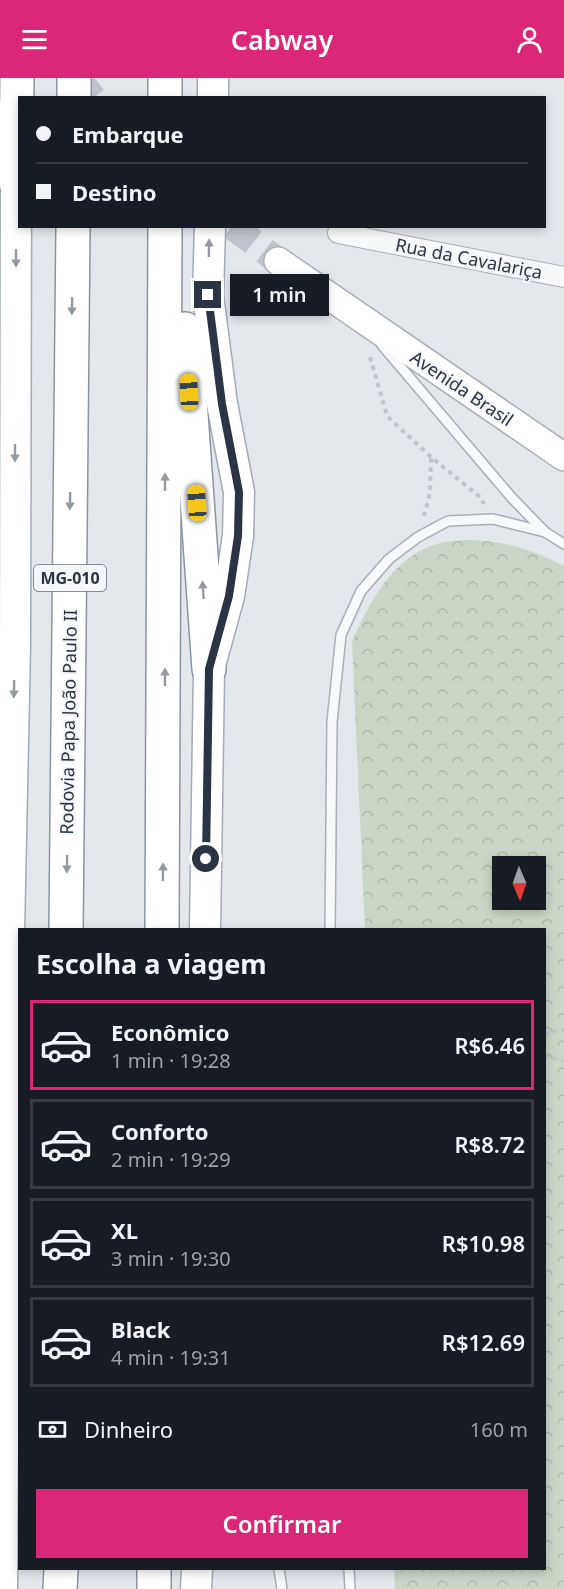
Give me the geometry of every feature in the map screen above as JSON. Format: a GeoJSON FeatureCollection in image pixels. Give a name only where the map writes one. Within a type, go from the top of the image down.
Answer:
{"type":"FeatureCollection","features":[{"type":"Feature","properties":{"kind":"highway"},"geometry":{"type":"LineString","coordinates":[[11,189],[17,78]]}},
{"type":"Feature","properties":{"kind":"highway"},"geometry":{"type":"LineString","coordinates":[[74,78],[74,96]]}},
{"type":"Feature","properties":{"kind":"highway"},"geometry":{"type":"LineString","coordinates":[[165,78],[165,96]]}},
{"type":"Feature","properties":{"kind":"highway","name":"Rodovia Papa João Paulo II"},"geometry":{"type":"LineString","coordinates":[[66,928],[73,228]]}},
{"type":"Feature","properties":{"kind":"highway"},"geometry":{"type":"LineString","coordinates":[[162,928],[165,228]]}},
{"type":"Feature","properties":{"kind":"highway"},"geometry":{"type":"LineString","coordinates":[[175,228],[185,326],[209,669]]}},
{"type":"Feature","properties":{"kind":"highway"},"geometry":{"type":"LineString","coordinates":[[60,1589],[61,1570]]}},
{"type":"Feature","properties":{"kind":"highway"},"geometry":{"type":"LineString","coordinates":[[154,1570],[154,1589]]}},
{"type":"Feature","properties":{"kind":"main road"},"geometry":{"type":"LineString","coordinates":[[213,78],[213,96]]}},
{"type":"Feature","properties":{"kind":"main road","name":"MG-010"},"geometry":{"type":"LineString","coordinates":[[0,117],[11,189],[10,638],[2,1589]]}},
{"type":"Feature","properties":{"kind":"main road"},"geometry":{"type":"LineString","coordinates":[[205,928],[209,669],[229,596],[238,536],[239,492],[222,404],[208,295],[210,228]]}},
{"type":"Feature","properties":{"kind":"main road"},"geometry":{"type":"LineString","coordinates":[[196,1589],[197,1570]]}},
{"type":"Feature","properties":{"kind":"street","name":"Rua da Cavalariça"},"geometry":{"type":"LineString","coordinates":[[338,233],[564,277]]}},
{"type":"Feature","properties":{"kind":"street","name":"Avenida Brasil"},"geometry":{"type":"LineString","coordinates":[[278,261],[564,457]]}},
{"type":"Feature","properties":{"kind":"lane"},"geometry":{"type":"LineString","coordinates":[[359,318],[512,498],[545,532],[564,544]]}},
{"type":"Feature","properties":{"kind":"lane"},"geometry":{"type":"LineString","coordinates":[[330,928],[332,722],[341,635],[361,591],[389,559],[418,537],[448,521],[493,519],[545,532]]}},
{"type":"Feature","properties":{"kind":"lane"},"geometry":{"type":"LineString","coordinates":[[279,1570],[282,1589]]}},
{"type":"Feature","properties":{"kind":"lane"},"geometry":{"type":"LineString","coordinates":[[350,1570],[350,1589]]}},
{"type":"Feature","properties":{"kind":"path"},"geometry":{"type":"LineString","coordinates":[[359,318],[387,417],[480,497],[493,519]]}},
{"type":"Feature","properties":{"kind":"path"},"geometry":{"type":"LineString","coordinates":[[418,537],[430,492],[431,457]]}},
{"type":"Feature","properties":{"kind":"path"},"geometry":{"type":"LineString","coordinates":[[546,1034],[564,1029]]}},
{"type":"Feature","properties":{"kind":"path"},"geometry":{"type":"LineString","coordinates":[[546,1056],[564,1060]]}},
{"type":"Feature","properties":{"kind":"green space"},"geometry":{"type":"Polygon","coordinates":[[[465,540],[494,542],[518,547],[564,566],[564,1589],[395,1589],[394,1570],[546,1570],[546,928],[365,928],[352,642],[367,611],[386,582],[409,558],[440,543],[465,540]]]}},
{"type":"Feature","properties":{"kind":"tunnel"},"geometry":{"type":"LineString","coordinates":[[78,78],[92,96]]}},
{"type":"Feature","properties":{"kind":"tunnel"},"geometry":{"type":"LineString","coordinates":[[235,228],[278,261]]}},
{"type":"Feature","properties":{"kind":"route"},"geometry":{"type":"LineString","coordinates":[[206,859],[209,669],[229,596],[238,536],[239,492],[222,404],[208,295]]}}]}
